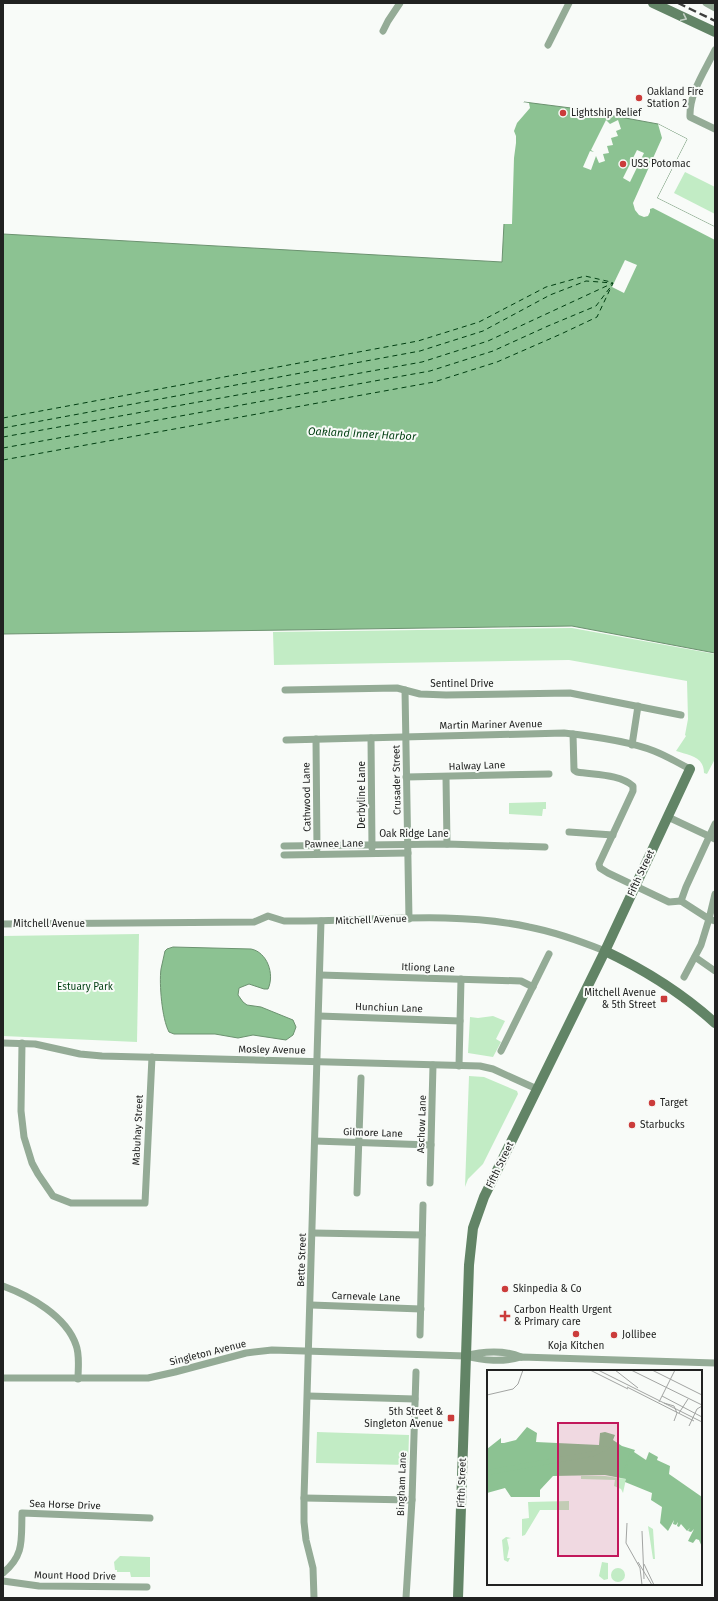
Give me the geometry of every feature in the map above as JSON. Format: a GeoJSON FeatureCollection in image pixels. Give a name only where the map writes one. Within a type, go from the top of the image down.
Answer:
{"type":"FeatureCollection","features":[{"type":"Feature","properties":{"kind":"street"},"geometry":{"type":"LineString","coordinates":[[383,31],[400,3]]}},
{"type":"Feature","properties":{"kind":"street"},"geometry":{"type":"LineString","coordinates":[[548,45],[569,3]]}},
{"type":"Feature","properties":{"kind":"street"},"geometry":{"type":"LineString","coordinates":[[653,3],[715,32]]}},
{"type":"Feature","properties":{"kind":"street"},"geometry":{"type":"LineString","coordinates":[[706,3],[715,8]]}},
{"type":"Feature","properties":{"kind":"street"},"geometry":{"type":"LineString","coordinates":[[715,50],[693,96],[690,118],[715,129]]}},
{"type":"Feature","properties":{"kind":"street","name":"Sentinel Drive"},"geometry":{"type":"LineString","coordinates":[[285,690],[397,688],[428,695],[570,693],[681,715]]}},
{"type":"Feature","properties":{"kind":"street","name":"Crusader Street"},"geometry":{"type":"LineString","coordinates":[[405,690],[409,919]]}},
{"type":"Feature","properties":{"kind":"street"},"geometry":{"type":"LineString","coordinates":[[632,745],[638,706]]}},
{"type":"Feature","properties":{"kind":"street"},"geometry":{"type":"LineString","coordinates":[[573,734],[574,770],[577,772],[609,776],[626,781],[633,786],[633,791],[599,864],[600,868],[669,902],[681,901],[712,920]]}},
{"type":"Feature","properties":{"kind":"street","name":"Martin Mariner Avenue"},"geometry":{"type":"LineString","coordinates":[[286,740],[573,734],[632,745],[653,751],[690,769]]}},
{"type":"Feature","properties":{"kind":"street","name":"Derbyline Lane"},"geometry":{"type":"LineString","coordinates":[[371,738],[372,853]]}},
{"type":"Feature","properties":{"kind":"street","name":"Cathwood Lane"},"geometry":{"type":"LineString","coordinates":[[316,739],[318,854]]}},
{"type":"Feature","properties":{"kind":"street","name":"Fifth Street"},"geometry":{"type":"LineString","coordinates":[[458,1598],[469,1252],[473,1228],[484,1197],[604,951],[690,769]]}},
{"type":"Feature","properties":{"kind":"street","name":"Halway Lane"},"geometry":{"type":"LineString","coordinates":[[406,777],[549,774]]}},
{"type":"Feature","properties":{"kind":"street"},"geometry":{"type":"LineString","coordinates":[[446,777],[447,844]]}},
{"type":"Feature","properties":{"kind":"street"},"geometry":{"type":"LineString","coordinates":[[668,817],[712,838]]}},
{"type":"Feature","properties":{"kind":"street"},"geometry":{"type":"LineString","coordinates":[[681,901],[686,887],[712,838],[715,824]]}},
{"type":"Feature","properties":{"kind":"street"},"geometry":{"type":"LineString","coordinates":[[569,832],[613,835]]}},
{"type":"Feature","properties":{"kind":"street","name":"Oak Ridge Lane"},"geometry":{"type":"LineString","coordinates":[[284,846],[447,844],[545,847]]}},
{"type":"Feature","properties":{"kind":"street","name":"Pawnee Lane"},"geometry":{"type":"LineString","coordinates":[[284,855],[408,853]]}},
{"type":"Feature","properties":{"kind":"street"},"geometry":{"type":"LineString","coordinates":[[684,976],[701,945],[712,920],[715,894]]}},
{"type":"Feature","properties":{"kind":"street","name":"Mitchell Avenue"},"geometry":{"type":"LineString","coordinates":[[3,924],[254,922],[268,916],[284,921],[409,919],[468,920],[513,924],[560,934],[604,951],[655,977],[686,998],[715,1023]]}},
{"type":"Feature","properties":{"kind":"street","name":"Bette Street"},"geometry":{"type":"LineString","coordinates":[[314,1598],[313,1568],[306,1540],[304,1498],[311,1305],[321,921]]}},
{"type":"Feature","properties":{"kind":"street"},"geometry":{"type":"LineString","coordinates":[[501,1051],[550,954]]}},
{"type":"Feature","properties":{"kind":"street"},"geometry":{"type":"LineString","coordinates":[[695,957],[715,971]]}},
{"type":"Feature","properties":{"kind":"street","name":"Itliong Lane"},"geometry":{"type":"LineString","coordinates":[[320,975],[521,981],[533,987]]}},
{"type":"Feature","properties":{"kind":"street"},"geometry":{"type":"LineString","coordinates":[[459,1066],[461,979]]}},
{"type":"Feature","properties":{"kind":"street","name":"Hunchiun Lane"},"geometry":{"type":"LineString","coordinates":[[319,1016],[460,1021]]}},
{"type":"Feature","properties":{"kind":"street","name":"Mosley Avenue"},"geometry":{"type":"LineString","coordinates":[[3,1043],[22,1043],[48,1046],[86,1054],[480,1066],[493,1069],[537,1089]]}},
{"type":"Feature","properties":{"kind":"street","name":"Mabuhay Street"},"geometry":{"type":"LineString","coordinates":[[22,1043],[21,1111],[24,1138],[32,1163],[52,1196],[71,1203],[145,1203],[152,1057]]}},
{"type":"Feature","properties":{"kind":"street","name":"Aschow Lane"},"geometry":{"type":"LineString","coordinates":[[430,1183],[433,1065]]}},
{"type":"Feature","properties":{"kind":"street"},"geometry":{"type":"LineString","coordinates":[[357,1193],[360,1078]]}},
{"type":"Feature","properties":{"kind":"street","name":"Gilmore Lane"},"geometry":{"type":"LineString","coordinates":[[315,1141],[431,1145]]}},
{"type":"Feature","properties":{"kind":"street"},"geometry":{"type":"LineString","coordinates":[[420,1335],[423,1205]]}},
{"type":"Feature","properties":{"kind":"street"},"geometry":{"type":"LineString","coordinates":[[313,1233],[422,1235]]}},
{"type":"Feature","properties":{"kind":"street"},"geometry":{"type":"LineString","coordinates":[[3,1286],[24,1295],[44,1307],[71,1335],[78,1354],[78,1379]]}},
{"type":"Feature","properties":{"kind":"street","name":"Carnevale Lane"},"geometry":{"type":"LineString","coordinates":[[311,1305],[421,1309]]}},
{"type":"Feature","properties":{"kind":"street","name":"Singleton Avenue"},"geometry":{"type":"LineString","coordinates":[[3,1378],[148,1378],[246,1353],[272,1350],[466,1356],[477,1359],[512,1360],[521,1357],[715,1363]]}},
{"type":"Feature","properties":{"kind":"street","name":"Bingham Lane"},"geometry":{"type":"LineString","coordinates":[[406,1598],[412,1500],[416,1372]]}},
{"type":"Feature","properties":{"kind":"street"},"geometry":{"type":"LineString","coordinates":[[308,1396],[415,1399]]}},
{"type":"Feature","properties":{"kind":"street"},"geometry":{"type":"LineString","coordinates":[[304,1498],[412,1500]]}},
{"type":"Feature","properties":{"kind":"street","name":"Sea Horse Drive"},"geometry":{"type":"LineString","coordinates":[[3,1573],[9,1568],[19,1554],[22,1513],[150,1518]]}},
{"type":"Feature","properties":{"kind":"street","name":"Mount Hood Drive"},"geometry":{"type":"LineString","coordinates":[[3,1582],[39,1586],[147,1587]]}},
{"type":"Feature","properties":{"kind":"green space"},"geometry":{"type":"Polygon","coordinates":[[[685,172],[715,187],[715,214],[674,193],[685,172]]]}},
{"type":"Feature","properties":{"kind":"green space"},"geometry":{"type":"Polygon","coordinates":[[[572,628],[715,654],[715,759],[707,774],[704,773],[701,763],[694,757],[676,751],[686,736],[688,719],[687,681],[569,660],[274,665],[273,632],[572,628]]]}},
{"type":"Feature","properties":{"kind":"green space"},"geometry":{"type":"Polygon","coordinates":[[[546,802],[546,809],[543,809],[542,816],[509,814],[509,803],[546,802]]]}},
{"type":"Feature","properties":{"kind":"green space","name":"Estuary Park"},"geometry":{"type":"Polygon","coordinates":[[[139,934],[137,1042],[3,1036],[3,936],[139,934]]]}},
{"type":"Feature","properties":{"kind":"green space"},"geometry":{"type":"Polygon","coordinates":[[[493,1016],[505,1021],[496,1039],[501,1042],[493,1057],[468,1053],[470,1017],[478,1018],[493,1016]]]}},
{"type":"Feature","properties":{"kind":"green space"},"geometry":{"type":"Polygon","coordinates":[[[469,1076],[484,1077],[517,1091],[518,1094],[483,1164],[468,1179],[465,1187],[469,1076]]]}},
{"type":"Feature","properties":{"kind":"green space"},"geometry":{"type":"Polygon","coordinates":[[[317,1432],[409,1435],[408,1465],[316,1463],[317,1432]]]}},
{"type":"Feature","properties":{"kind":"green space"},"geometry":{"type":"Polygon","coordinates":[[[120,1556],[150,1557],[150,1577],[131,1577],[130,1572],[117,1572],[117,1570],[115,1570],[114,1562],[120,1556]]]}},
{"type":"Feature","properties":{"kind":"water","name":"Oakland Inner Harbor"},"geometry":{"type":"Polygon","coordinates":[[[524,102],[571,108],[658,124],[687,139],[657,198],[715,227],[715,653],[572,626],[3,634],[3,234],[502,262],[509,128],[524,102]]]}},
{"type":"Feature","properties":{"kind":"water"},"geometry":{"type":"Polygon","coordinates":[[[173,947],[251,949],[257,951],[268,964],[271,977],[268,989],[249,984],[239,988],[238,995],[247,1005],[261,1007],[293,1020],[296,1027],[293,1035],[286,1040],[253,1035],[238,1038],[215,1034],[174,1034],[169,1032],[163,1010],[160,975],[165,951],[173,947]]]}},
{"type":"Feature","properties":{"kind":"pier"},"geometry":{"type":"Polygon","coordinates":[[[522,102],[529,103],[530,108],[517,123],[514,131],[516,143],[514,158],[512,224],[502,224],[507,128],[510,118],[522,102]]]}},
{"type":"Feature","properties":{"kind":"pier"},"geometry":{"type":"Polygon","coordinates":[[[606,120],[610,124],[618,120],[621,129],[616,131],[618,136],[611,138],[613,145],[607,146],[609,153],[603,154],[605,161],[599,163],[596,156],[591,170],[583,167],[590,151],[594,152],[591,150],[606,120]]]}},
{"type":"Feature","properties":{"kind":"pier"},"geometry":{"type":"Polygon","coordinates":[[[658,124],[687,139],[657,198],[715,227],[715,240],[653,208],[650,209],[648,216],[644,217],[639,215],[635,210],[633,203],[662,138],[658,124]]]}},
{"type":"Feature","properties":{"kind":"pier"},"geometry":{"type":"Polygon","coordinates":[[[637,150],[644,153],[630,182],[623,178],[637,150]]]}},
{"type":"Feature","properties":{"kind":"pier"},"geometry":{"type":"Polygon","coordinates":[[[625,260],[637,265],[624,293],[612,287],[625,260]]]}},
{"type":"Feature","properties":{"kind":"ferry route"},"geometry":{"type":"LineString","coordinates":[[3,418],[418,341],[479,322],[546,287],[585,276],[611,282]]}},
{"type":"Feature","properties":{"kind":"ferry route"},"geometry":{"type":"LineString","coordinates":[[3,428],[420,351],[483,331],[550,295],[586,281],[613,283]]}},
{"type":"Feature","properties":{"kind":"ferry route"},"geometry":{"type":"LineString","coordinates":[[3,437],[422,362],[488,341],[613,283]]}},
{"type":"Feature","properties":{"kind":"ferry route"},"geometry":{"type":"LineString","coordinates":[[3,460],[434,382],[497,362],[597,317],[613,283]]}},
{"type":"Feature","properties":{"kind":"ferry route"},"geometry":{"type":"LineString","coordinates":[[3,448],[430,371],[493,351],[596,306],[612,285]]}},
{"type":"Feature","properties":{"kind":"railway"},"geometry":{"type":"LineString","coordinates":[[678,3],[715,21]]}},
{"type":"Feature","properties":{"kind":"place","name":"Oakland Fire Station 2"},"geometry":{"type":"Point","coordinates":[639,98]}},
{"type":"Feature","properties":{"kind":"place","name":"Lightship Relief"},"geometry":{"type":"Point","coordinates":[563,113]}},
{"type":"Feature","properties":{"kind":"place","name":"USS Potomac"},"geometry":{"type":"Point","coordinates":[623,164]}},
{"type":"Feature","properties":{"kind":"place","name":"Mitchell Avenue & 5th Street"},"geometry":{"type":"Point","coordinates":[664,999]}},
{"type":"Feature","properties":{"kind":"place","name":"Target"},"geometry":{"type":"Point","coordinates":[652,1103]}},
{"type":"Feature","properties":{"kind":"place","name":"Starbucks"},"geometry":{"type":"Point","coordinates":[632,1125]}},
{"type":"Feature","properties":{"kind":"place","name":"Skinpedia & Co"},"geometry":{"type":"Point","coordinates":[505,1289]}},
{"type":"Feature","properties":{"kind":"place","name":"Carbon Health Urgent & Primary care"},"geometry":{"type":"Point","coordinates":[505,1316]}},
{"type":"Feature","properties":{"kind":"place","name":"Koja Kitchen"},"geometry":{"type":"Point","coordinates":[576,1334]}},
{"type":"Feature","properties":{"kind":"place","name":"Jollibee"},"geometry":{"type":"Point","coordinates":[614,1335]}},
{"type":"Feature","properties":{"kind":"place","name":"5th Street & Singleton Avenue"},"geometry":{"type":"Point","coordinates":[451,1418]}}]}
